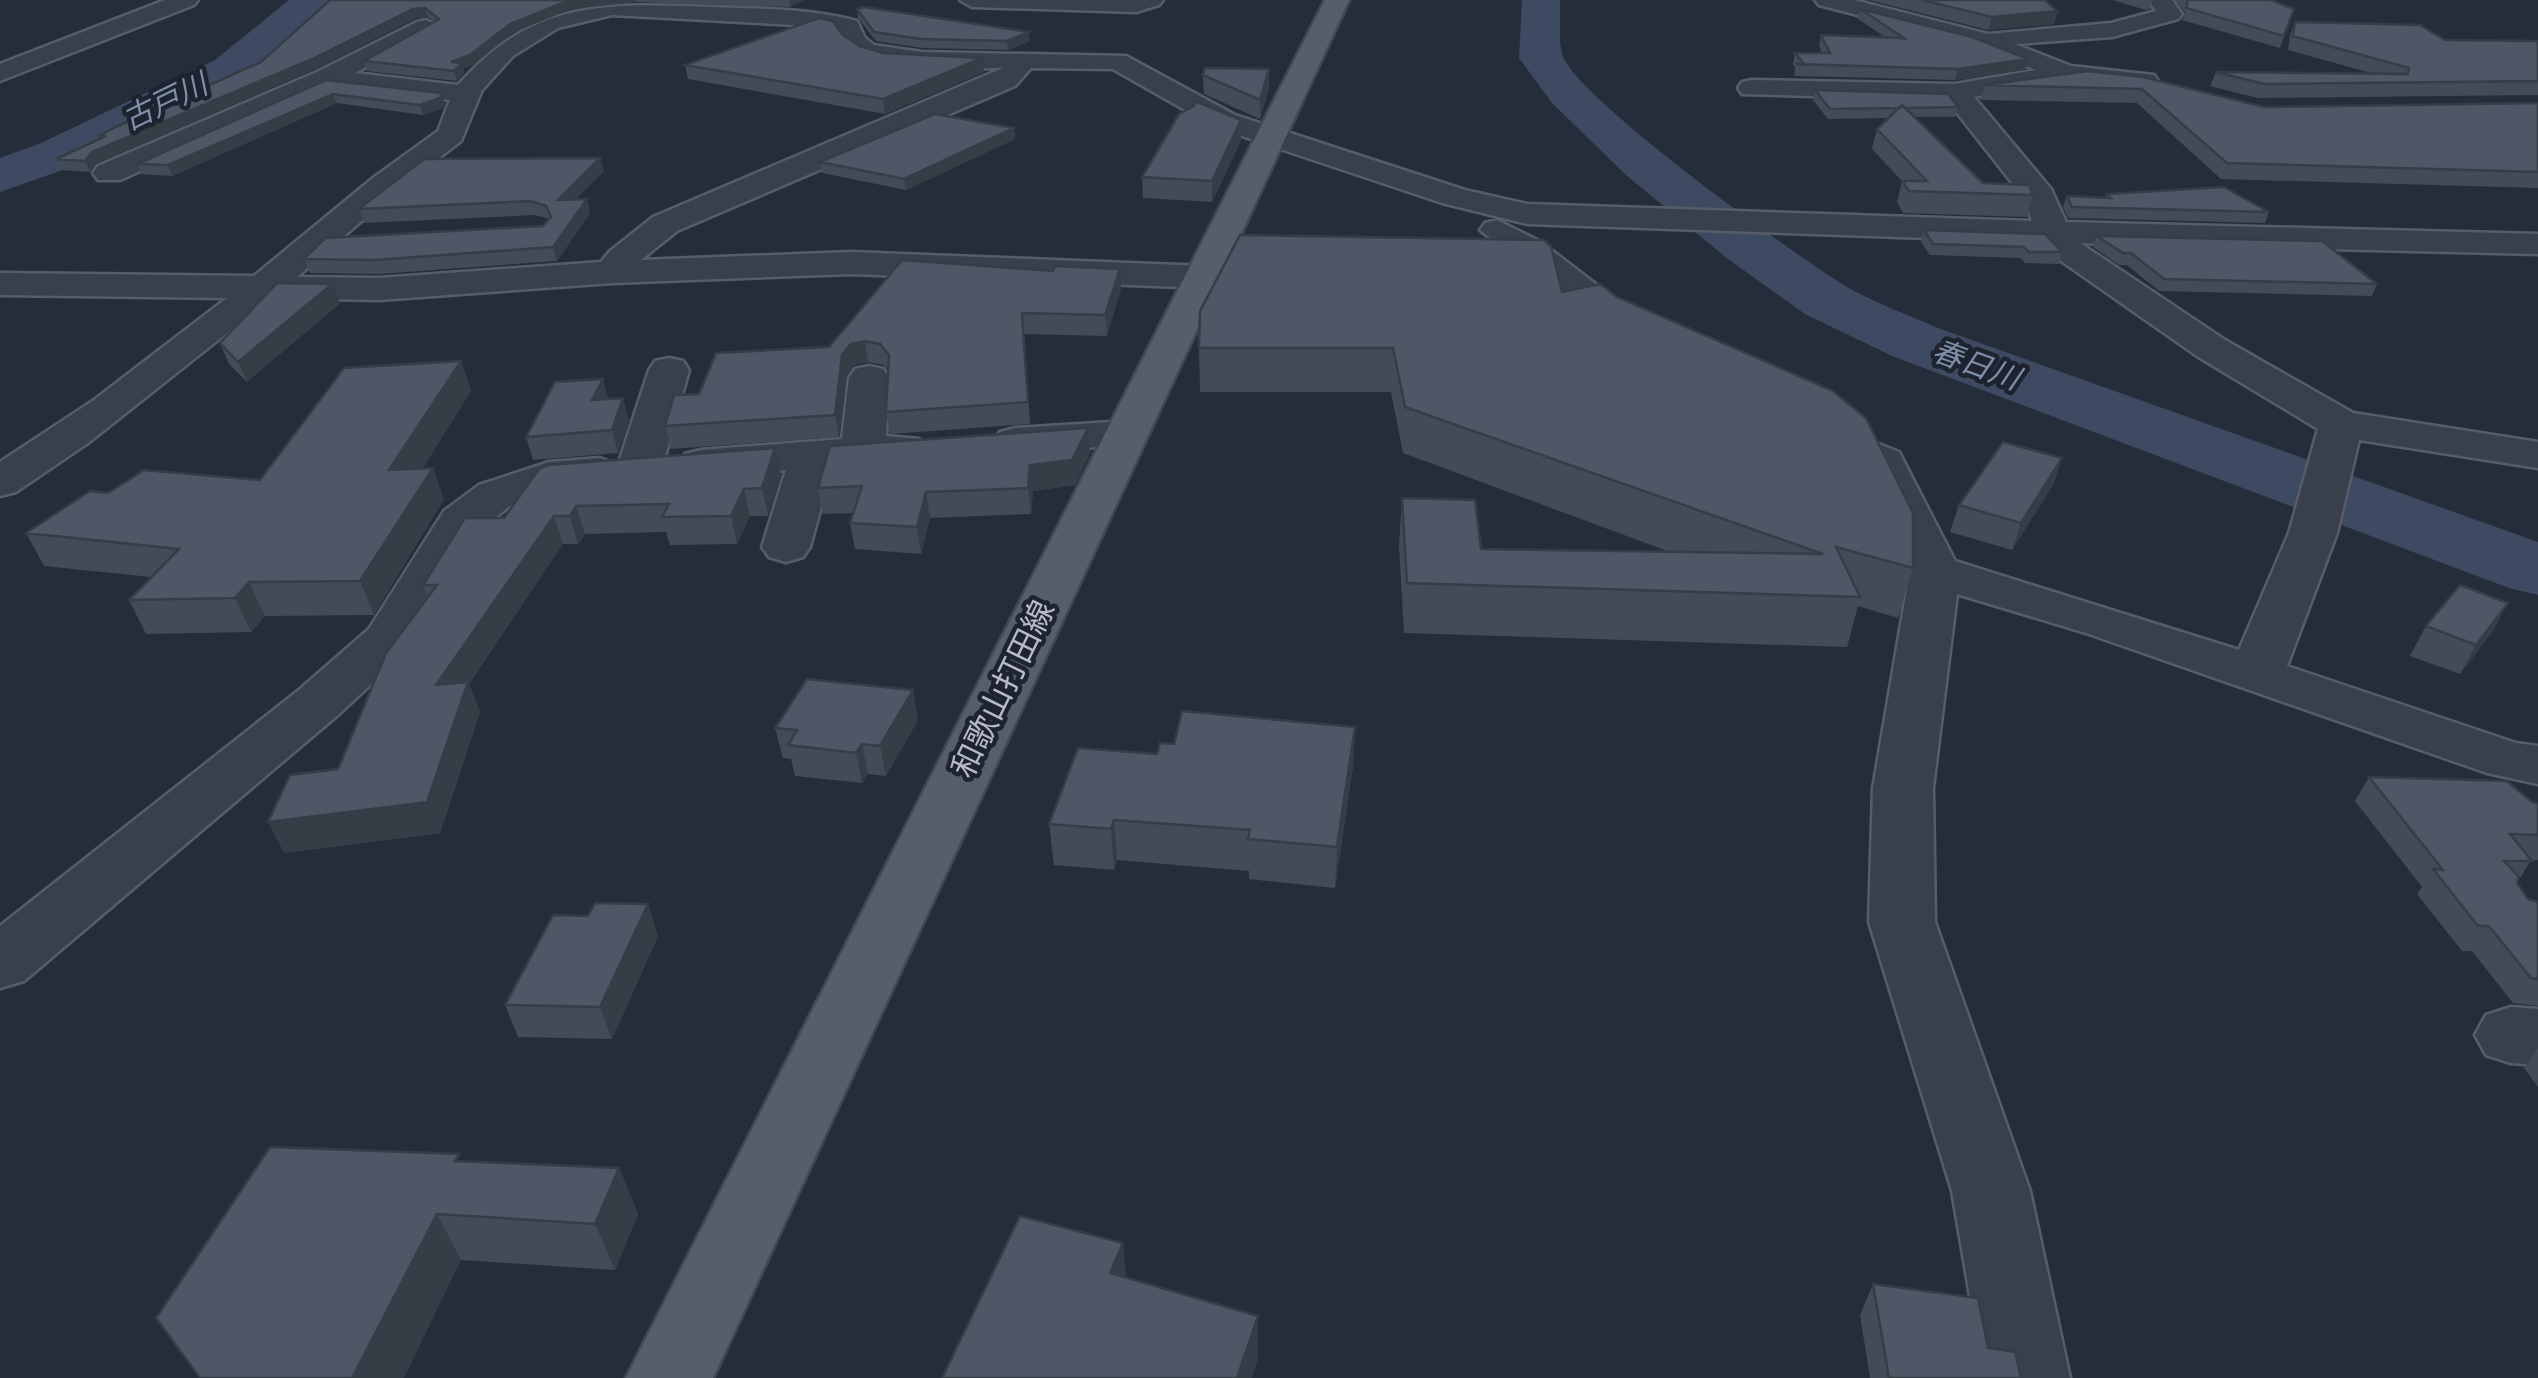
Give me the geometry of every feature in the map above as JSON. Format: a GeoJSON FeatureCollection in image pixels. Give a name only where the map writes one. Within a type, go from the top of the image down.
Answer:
{"type":"FeatureCollection","features":[{"type":"Feature","properties":{"kind":"main road","name":"和歌山打田線"},"geometry":{"type":"LineString","coordinates":[[669,1378],[1337,0]]}},
{"type":"Feature","properties":{"kind":"street"},"geometry":{"type":"LineString","coordinates":[[0,73],[186,0]]}},
{"type":"Feature","properties":{"kind":"street"},"geometry":{"type":"LineString","coordinates":[[650,11],[676,0]]}},
{"type":"Feature","properties":{"kind":"street"},"geometry":{"type":"LineString","coordinates":[[972,0],[1136,5],[1150,0]]}},
{"type":"Feature","properties":{"kind":"street"},"geometry":{"type":"LineString","coordinates":[[1826,0],[1868,14],[1914,12],[2066,73],[2169,87]]}},
{"type":"Feature","properties":{"kind":"street"},"geometry":{"type":"LineString","coordinates":[[1979,39],[2112,30],[2170,14],[2160,0]]}},
{"type":"Feature","properties":{"kind":"street"},"geometry":{"type":"LineString","coordinates":[[0,482],[158,372],[320,240],[351,209],[451,135],[455,113],[498,54],[583,4],[650,11],[802,15],[848,26],[854,42],[867,51],[922,60],[1116,62],[1142,70],[1208,114],[1476,205],[1600,218],[2538,244]]}},
{"type":"Feature","properties":{"kind":"street"},"geometry":{"type":"LineString","coordinates":[[109,173],[326,78],[426,27]]}},
{"type":"Feature","properties":{"kind":"street"},"geometry":{"type":"LineString","coordinates":[[886,54],[940,36]]}},
{"type":"Feature","properties":{"kind":"street"},"geometry":{"type":"LineString","coordinates":[[397,44],[498,54]]}},
{"type":"Feature","properties":{"kind":"street"},"geometry":{"type":"LineString","coordinates":[[612,272],[621,259],[665,224],[1006,80],[1018,69],[1015,62]]}},
{"type":"Feature","properties":{"kind":"street"},"geometry":{"type":"LineString","coordinates":[[1846,64],[1870,91]]}},
{"type":"Feature","properties":{"kind":"street"},"geometry":{"type":"LineString","coordinates":[[1752,88],[1956,92],[2066,73]]}},
{"type":"Feature","properties":{"kind":"street"},"geometry":{"type":"LineString","coordinates":[[326,78],[467,94]]}},
{"type":"Feature","properties":{"kind":"street"},"geometry":{"type":"LineString","coordinates":[[1813,91],[1838,120]]}},
{"type":"Feature","properties":{"kind":"street"},"geometry":{"type":"LineString","coordinates":[[1956,92],[2040,196],[2053,232],[2066,249],[2339,438],[2538,456]]}},
{"type":"Feature","properties":{"kind":"street"},"geometry":{"type":"LineString","coordinates":[[1476,205],[1492,228],[1529,249],[1627,328],[1666,349]]}},
{"type":"Feature","properties":{"kind":"street"},"geometry":{"type":"LineString","coordinates":[[320,240],[378,236]]}},
{"type":"Feature","properties":{"kind":"street"},"geometry":{"type":"LineString","coordinates":[[0,284],[260,289],[457,286],[612,272],[851,263],[1205,278]]}},
{"type":"Feature","properties":{"kind":"street"},"geometry":{"type":"LineString","coordinates":[[640,468],[669,370]]}},
{"type":"Feature","properties":{"kind":"street"},"geometry":{"type":"LineString","coordinates":[[863,451],[869,378]]}},
{"type":"Feature","properties":{"kind":"street"},"geometry":{"type":"LineString","coordinates":[[0,963],[390,638],[461,521],[495,494],[549,476],[1127,434]]}},
{"type":"Feature","properties":{"kind":"street"},"geometry":{"type":"LineString","coordinates":[[1854,436],[1882,461],[1935,570],[1903,788],[1902,922],[1991,1191],[2028,1378]]}},
{"type":"Feature","properties":{"kind":"street"},"geometry":{"type":"LineString","coordinates":[[2256,676],[2313,533],[2339,438]]}},
{"type":"Feature","properties":{"kind":"street"},"geometry":{"type":"LineString","coordinates":[[786,547],[813,455]]}},
{"type":"Feature","properties":{"kind":"street"},"geometry":{"type":"LineString","coordinates":[[1935,570],[2104,622],[2508,760],[2538,765]]}},
{"type":"Feature","properties":{"kind":"street"},"geometry":{"type":"LineString","coordinates":[[2338,703],[2358,737],[2520,790],[2538,811]]}},
{"type":"Feature","properties":{"kind":"building"},"geometry":{"type":"Polygon","coordinates":[[[330,0],[570,0],[510,24],[470,55],[451,62],[462,63],[454,71],[364,61],[439,19],[425,8],[413,9],[312,59],[92,152],[85,161],[56,159],[106,136],[98,136],[118,126],[261,62],[330,0]]]}},
{"type":"Feature","properties":{"kind":"building"},"geometry":{"type":"Polygon","coordinates":[[[1922,0],[2045,0],[2057,11],[1992,17],[1922,0]]]}},
{"type":"Feature","properties":{"kind":"building"},"geometry":{"type":"Polygon","coordinates":[[[2188,0],[2271,0],[2294,9],[2284,36],[2186,8],[2188,0]]]}},
{"type":"Feature","properties":{"kind":"building"},"geometry":{"type":"Polygon","coordinates":[[[857,9],[1029,32],[1007,41],[921,39],[874,32],[857,9]]]}},
{"type":"Feature","properties":{"kind":"building"},"geometry":{"type":"Polygon","coordinates":[[[1860,9],[1972,37],[2028,59],[1958,69],[1804,64],[1795,53],[1830,53],[1821,35],[1904,38],[1860,9]]]}},
{"type":"Feature","properties":{"kind":"building"},"geometry":{"type":"Polygon","coordinates":[[[819,18],[833,21],[843,35],[860,46],[883,53],[982,58],[883,99],[685,65],[819,18]]]}},
{"type":"Feature","properties":{"kind":"building"},"geometry":{"type":"Polygon","coordinates":[[[2295,22],[2420,25],[2445,40],[2538,41],[2538,81],[2264,84],[2216,72],[2408,74],[2409,68],[2293,36],[2295,22]]]}},
{"type":"Feature","properties":{"kind":"building"},"geometry":{"type":"Polygon","coordinates":[[[1205,68],[1269,69],[1260,100],[1203,75],[1205,68]]]}},
{"type":"Feature","properties":{"kind":"building"},"geometry":{"type":"Polygon","coordinates":[[[2088,71],[2143,77],[2264,107],[2538,103],[2538,172],[2227,163],[2142,89],[1985,85],[2088,71]]]}},
{"type":"Feature","properties":{"kind":"building"},"geometry":{"type":"Polygon","coordinates":[[[326,80],[442,93],[440,98],[420,105],[333,94],[168,165],[137,164],[326,80]]]}},
{"type":"Feature","properties":{"kind":"building"},"geometry":{"type":"Polygon","coordinates":[[[1815,90],[1948,94],[1958,107],[1830,109],[1815,90]]]}},
{"type":"Feature","properties":{"kind":"building"},"geometry":{"type":"Polygon","coordinates":[[[1195,101],[1241,120],[1212,181],[1142,177],[1179,114],[1194,106],[1195,101]]]}},
{"type":"Feature","properties":{"kind":"building"},"geometry":{"type":"Polygon","coordinates":[[[1902,105],[1983,183],[2029,185],[2033,195],[1909,191],[1902,181],[1927,181],[1877,129],[1902,105]]]}},
{"type":"Feature","properties":{"kind":"building"},"geometry":{"type":"Polygon","coordinates":[[[935,114],[1014,128],[904,179],[820,162],[935,114]]]}},
{"type":"Feature","properties":{"kind":"building"},"geometry":{"type":"Polygon","coordinates":[[[600,158],[558,200],[587,199],[553,247],[374,260],[304,259],[325,238],[543,226],[551,217],[546,206],[531,201],[359,209],[424,159],[600,158]]]}},
{"type":"Feature","properties":{"kind":"building"},"geometry":{"type":"Polygon","coordinates":[[[2224,187],[2269,212],[2072,207],[2067,196],[2111,198],[2107,194],[2224,187]]]}},
{"type":"Feature","properties":{"kind":"building"},"geometry":{"type":"Polygon","coordinates":[[[1924,230],[2045,234],[2062,252],[1933,244],[1924,230]]]}},
{"type":"Feature","properties":{"kind":"building"},"geometry":{"type":"Polygon","coordinates":[[[1240,235],[1544,240],[1551,246],[1562,292],[1600,284],[1617,297],[1833,391],[1866,418],[1913,513],[1913,568],[1836,547],[1860,597],[1407,583],[1402,498],[1475,500],[1481,549],[1823,554],[1405,407],[1393,348],[1199,348],[1200,311],[1240,235]]]}},
{"type":"Feature","properties":{"kind":"building"},"geometry":{"type":"Polygon","coordinates":[[[2097,236],[2322,241],[2377,284],[2164,279],[2131,253],[2123,253],[2097,236]]]}},
{"type":"Feature","properties":{"kind":"building"},"geometry":{"type":"Polygon","coordinates":[[[902,260],[1053,271],[1055,266],[1120,269],[1105,315],[1022,313],[1028,402],[886,412],[889,355],[880,344],[865,341],[851,344],[842,355],[835,415],[665,426],[674,395],[699,394],[716,353],[829,347],[902,260]]]}},
{"type":"Feature","properties":{"kind":"building"},"geometry":{"type":"Polygon","coordinates":[[[277,283],[332,284],[238,362],[220,343],[277,283]]]}},
{"type":"Feature","properties":{"kind":"building"},"geometry":{"type":"Polygon","coordinates":[[[461,361],[389,470],[433,468],[360,581],[249,582],[235,598],[129,600],[179,549],[26,533],[90,491],[108,493],[144,470],[260,480],[344,368],[461,361]]]}},
{"type":"Feature","properties":{"kind":"building"},"geometry":{"type":"Polygon","coordinates":[[[603,379],[592,400],[623,398],[612,430],[526,437],[555,382],[603,379]]]}},
{"type":"Feature","properties":{"kind":"building"},"geometry":{"type":"Polygon","coordinates":[[[1088,428],[1072,460],[1030,465],[1028,488],[926,492],[917,527],[850,523],[862,486],[818,488],[830,446],[1088,428]]]}},
{"type":"Feature","properties":{"kind":"building"},"geometry":{"type":"Polygon","coordinates":[[[2003,442],[2062,458],[2021,523],[1959,505],[2003,442]]]}},
{"type":"Feature","properties":{"kind":"building"},"geometry":{"type":"Polygon","coordinates":[[[775,448],[762,488],[744,489],[731,516],[662,517],[669,504],[576,506],[570,516],[554,516],[436,685],[468,682],[427,802],[268,822],[290,775],[338,769],[386,653],[437,585],[423,585],[465,518],[504,518],[539,469],[548,465],[775,448]]]}},
{"type":"Feature","properties":{"kind":"building"},"geometry":{"type":"Polygon","coordinates":[[[2460,585],[2508,603],[2476,645],[2426,626],[2460,585]]]}},
{"type":"Feature","properties":{"kind":"building"},"geometry":{"type":"Polygon","coordinates":[[[807,679],[913,690],[880,746],[862,744],[856,753],[788,745],[797,730],[775,728],[807,679]]]}},
{"type":"Feature","properties":{"kind":"building"},"geometry":{"type":"Polygon","coordinates":[[[1182,711],[1355,727],[1337,847],[1248,839],[1250,830],[1114,820],[1111,829],[1049,824],[1078,748],[1157,754],[1160,743],[1174,744],[1182,711]]]}},
{"type":"Feature","properties":{"kind":"building"},"geometry":{"type":"Polygon","coordinates":[[[2369,777],[2507,781],[2538,804],[2538,835],[2510,834],[2532,861],[2504,861],[2519,877],[2517,883],[2528,899],[2538,902],[2538,979],[2531,978],[2489,926],[2478,926],[2433,869],[2443,870],[2369,777]]]}},
{"type":"Feature","properties":{"kind":"building"},"geometry":{"type":"Polygon","coordinates":[[[595,903],[648,904],[600,1007],[505,1005],[553,915],[588,916],[595,903]]]}},
{"type":"Feature","properties":{"kind":"building"},"geometry":{"type":"Polygon","coordinates":[[[270,1147],[459,1154],[455,1161],[619,1168],[595,1224],[437,1214],[352,1378],[200,1378],[156,1318],[270,1147]]]}},
{"type":"Feature","properties":{"kind":"building"},"geometry":{"type":"Polygon","coordinates":[[[1020,1216],[1123,1243],[1110,1273],[1258,1316],[1237,1378],[942,1378],[1020,1216]]]}},
{"type":"Feature","properties":{"kind":"building"},"geometry":{"type":"Polygon","coordinates":[[[1873,1284],[1978,1298],[1988,1348],[2015,1352],[2021,1378],[1889,1378],[1873,1284]]]}},
{"type":"Feature","properties":{"kind":"waterway","name":"古戸川"},"geometry":{"type":"LineString","coordinates":[[0,176],[59,154],[231,69],[313,0]]}},
{"type":"Feature","properties":{"kind":"waterway","name":"春日川"},"geometry":{"type":"LineString","coordinates":[[1541,0],[1541,58],[1568,93],[1645,165],[1749,247],[1827,301],[1915,342],[2538,570]]}}]}
